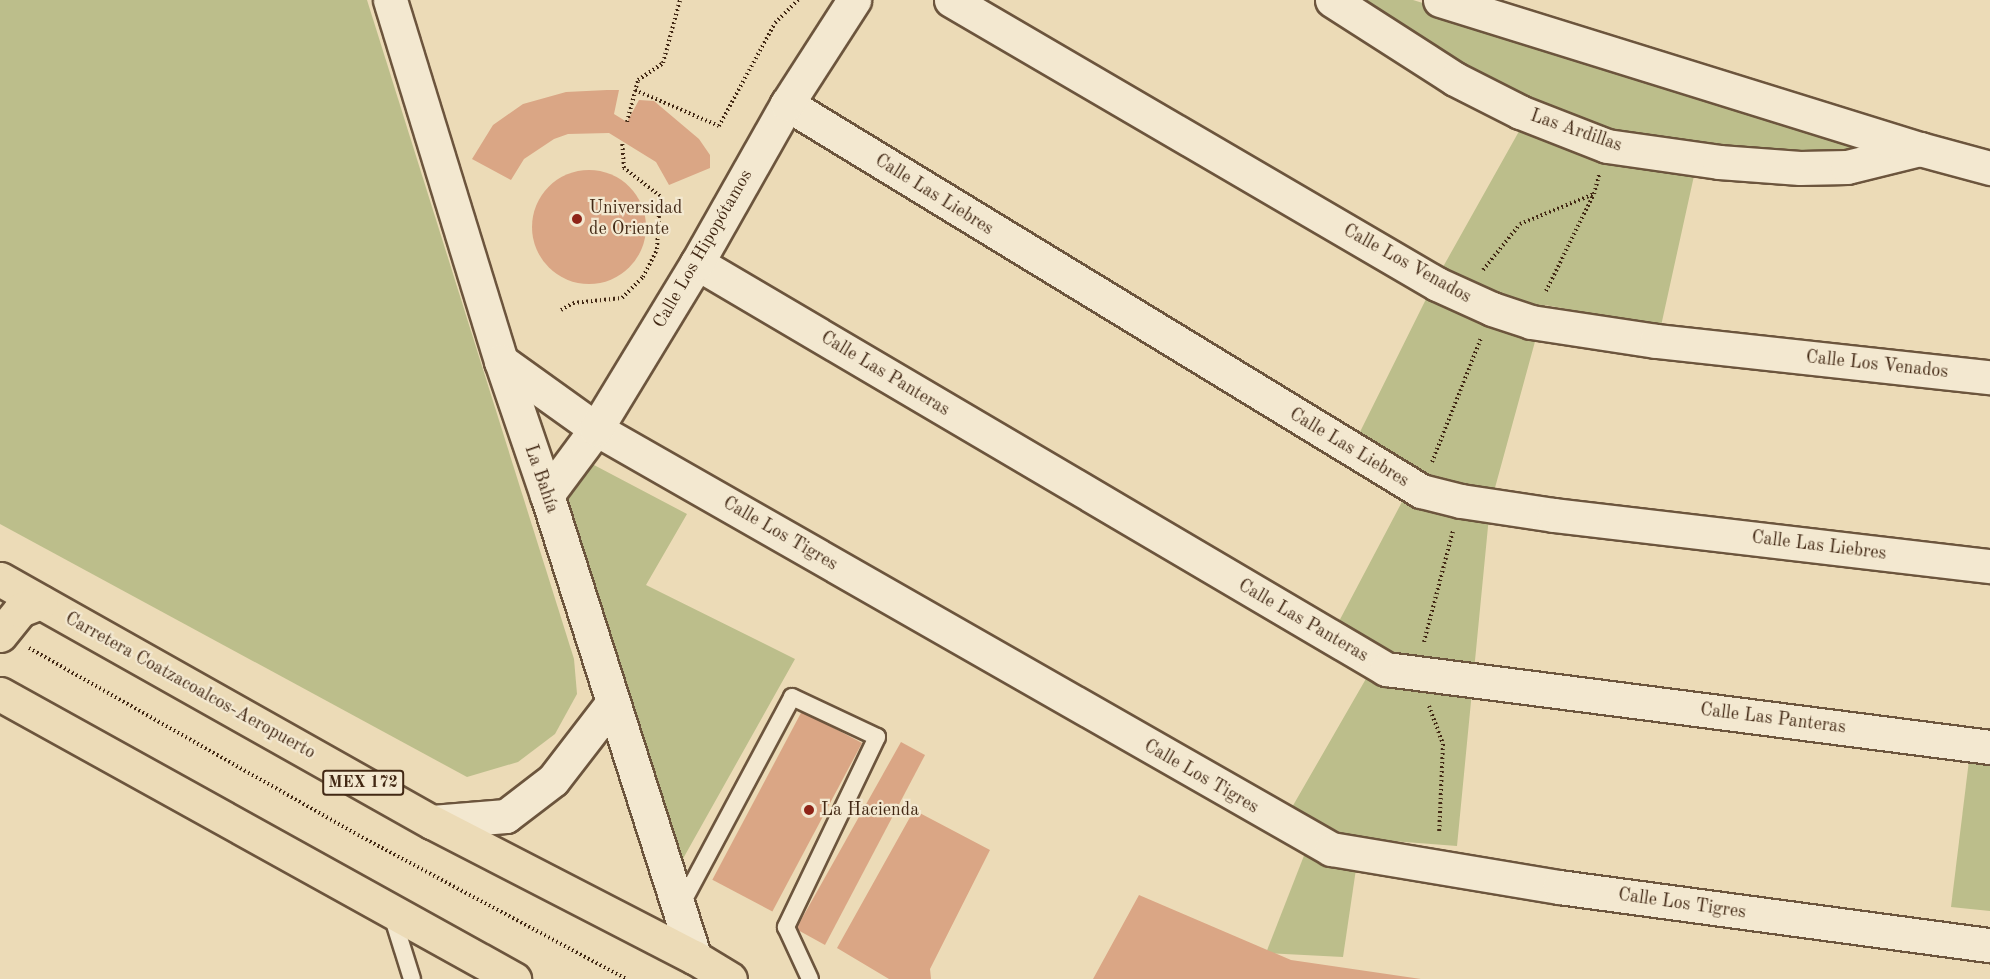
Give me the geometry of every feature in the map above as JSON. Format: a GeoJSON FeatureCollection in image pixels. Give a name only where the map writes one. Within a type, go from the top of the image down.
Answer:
{"type":"FeatureCollection","features":[{"type":"Feature","properties":{"kind":"main road","name":"Carretera Coatzacoalcos-Aeropuerto"},"geometry":{"type":"LineString","coordinates":[[0,579],[432,822],[694,957],[730,979]]}},
{"type":"Feature","properties":{"kind":"main road"},"geometry":{"type":"LineString","coordinates":[[1,633],[20,610],[41,602]]}},
{"type":"Feature","properties":{"kind":"main road"},"geometry":{"type":"LineString","coordinates":[[0,694],[514,979]]}},
{"type":"Feature","properties":{"kind":"street","name":"La Bahía"},"geometry":{"type":"LineString","coordinates":[[390,0],[501,361],[547,495],[694,957]]}},
{"type":"Feature","properties":{"kind":"street","name":"Calle Los Hipopótamos"},"geometry":{"type":"LineString","coordinates":[[547,495],[596,429],[697,263],[787,104],[854,0]]}},
{"type":"Feature","properties":{"kind":"street","name":"Calle Los Venados"},"geometry":{"type":"LineString","coordinates":[[951,0],[1463,296],[1492,309],[1531,321],[1656,341],[1990,377]]}},
{"type":"Feature","properties":{"kind":"street","name":"Las Ardillas"},"geometry":{"type":"LineString","coordinates":[[1332,0],[1455,79],[1520,112],[1607,146],[1719,162],[1800,168],[1847,167],[1920,149]]}},
{"type":"Feature","properties":{"kind":"street","name":"Las Ardillas"},"geometry":{"type":"LineString","coordinates":[[1440,0],[1920,149],[1990,168]]}},
{"type":"Feature","properties":{"kind":"street","name":"Calle Las Liebres"},"geometry":{"type":"LineString","coordinates":[[787,104],[1421,491],[1461,501],[1990,566]]}},
{"type":"Feature","properties":{"kind":"street","name":"Calle Las Panteras"},"geometry":{"type":"LineString","coordinates":[[697,263],[1386,669],[1990,747]]}},
{"type":"Feature","properties":{"kind":"street","name":"Calle Los Tigres"},"geometry":{"type":"LineString","coordinates":[[501,361],[596,429],[1305,836],[1344,854],[1787,920],[1990,945]]}},
{"type":"Feature","properties":{"kind":"street"},"geometry":{"type":"LineString","coordinates":[[432,822],[506,816],[553,780],[613,702]]}},
{"type":"Feature","properties":{"kind":"lane"},"geometry":{"type":"LineString","coordinates":[[662,941],[792,697],[877,737],[786,927],[810,979]]}},
{"type":"Feature","properties":{"kind":"lane"},"geometry":{"type":"LineString","coordinates":[[390,911],[412,979]]}},
{"type":"Feature","properties":{"kind":"path"},"geometry":{"type":"LineString","coordinates":[[627,122],[638,80],[663,63],[680,0]]}},
{"type":"Feature","properties":{"kind":"path"},"geometry":{"type":"LineString","coordinates":[[635,90],[719,126],[775,23],[798,0]]}},
{"type":"Feature","properties":{"kind":"path"},"geometry":{"type":"LineString","coordinates":[[561,310],[573,303],[622,298],[643,277],[657,249],[660,196],[624,168],[622,142]]}},
{"type":"Feature","properties":{"kind":"path"},"geometry":{"type":"LineString","coordinates":[[1531,321],[1594,194],[1607,146]]}},
{"type":"Feature","properties":{"kind":"path"},"geometry":{"type":"LineString","coordinates":[[1463,296],[1520,224],[1594,194]]}},
{"type":"Feature","properties":{"kind":"path"},"geometry":{"type":"LineString","coordinates":[[1421,491],[1492,309]]}},
{"type":"Feature","properties":{"kind":"path"},"geometry":{"type":"LineString","coordinates":[[1436,868],[1443,744],[1416,673],[1461,501]]}},
{"type":"Feature","properties":{"kind":"path"},"geometry":{"type":"LineString","coordinates":[[1,633],[358,835],[626,979]]}},
{"type":"Feature","properties":{"kind":"green space"},"geometry":{"type":"Polygon","coordinates":[[[0,0],[367,0],[574,659],[577,694],[555,734],[518,762],[467,777],[0,524],[0,0]]]}},
{"type":"Feature","properties":{"kind":"green space"},"geometry":{"type":"Polygon","coordinates":[[[1367,0],[1413,0],[1880,144],[1845,161],[1699,153],[1661,326],[1545,305],[1490,506],[1457,846],[1353,838],[1291,809],[1367,677],[1336,627],[1413,481],[1353,446],[1434,283],[1527,117],[1367,0]]]}},
{"type":"Feature","properties":{"kind":"green space"},"geometry":{"type":"Polygon","coordinates":[[[583,463],[594,465],[687,514],[646,585],[795,659],[680,864],[553,504],[583,463]]]}},
{"type":"Feature","properties":{"kind":"green space"},"geometry":{"type":"Polygon","coordinates":[[[1971,744],[1990,747],[1990,911],[1951,907],[1971,744]]]}},
{"type":"Feature","properties":{"kind":"green space"},"geometry":{"type":"Polygon","coordinates":[[[1305,853],[1356,869],[1343,957],[1266,953],[1305,853]]]}},
{"type":"Feature","properties":{"kind":"building"},"geometry":{"type":"Polygon","coordinates":[[[619,90],[614,114],[627,122],[639,100],[654,101],[699,139],[710,155],[710,168],[669,185],[656,162],[609,133],[568,134],[554,139],[524,159],[511,180],[472,159],[493,125],[523,104],[566,92],[619,90]]]}},
{"type":"Feature","properties":{"kind":"building"},"geometry":{"type":"Polygon","coordinates":[[[589,170],[611,174],[630,186],[642,205],[646,227],[642,249],[630,268],[611,280],[589,284],[567,280],[548,268],[536,249],[532,227],[536,205],[548,186],[567,174],[589,170]]]}},
{"type":"Feature","properties":{"kind":"building"},"geometry":{"type":"Polygon","coordinates":[[[802,711],[862,743],[772,912],[712,880],[802,711]]]}},
{"type":"Feature","properties":{"kind":"building"},"geometry":{"type":"Polygon","coordinates":[[[901,742],[925,755],[825,945],[796,929],[901,742]]]}},
{"type":"Feature","properties":{"kind":"building"},"geometry":{"type":"Polygon","coordinates":[[[914,810],[990,850],[930,969],[931,979],[889,979],[837,948],[914,810]]]}},
{"type":"Feature","properties":{"kind":"building"},"geometry":{"type":"Polygon","coordinates":[[[1139,895],[1291,960],[1421,979],[1093,979],[1139,895]]]}},
{"type":"Feature","properties":{"kind":"place","name":"Universidad de Oriente"},"geometry":{"type":"Point","coordinates":[577,219]}},
{"type":"Feature","properties":{"kind":"place","name":"La Hacienda"},"geometry":{"type":"Point","coordinates":[809,810]}}]}
